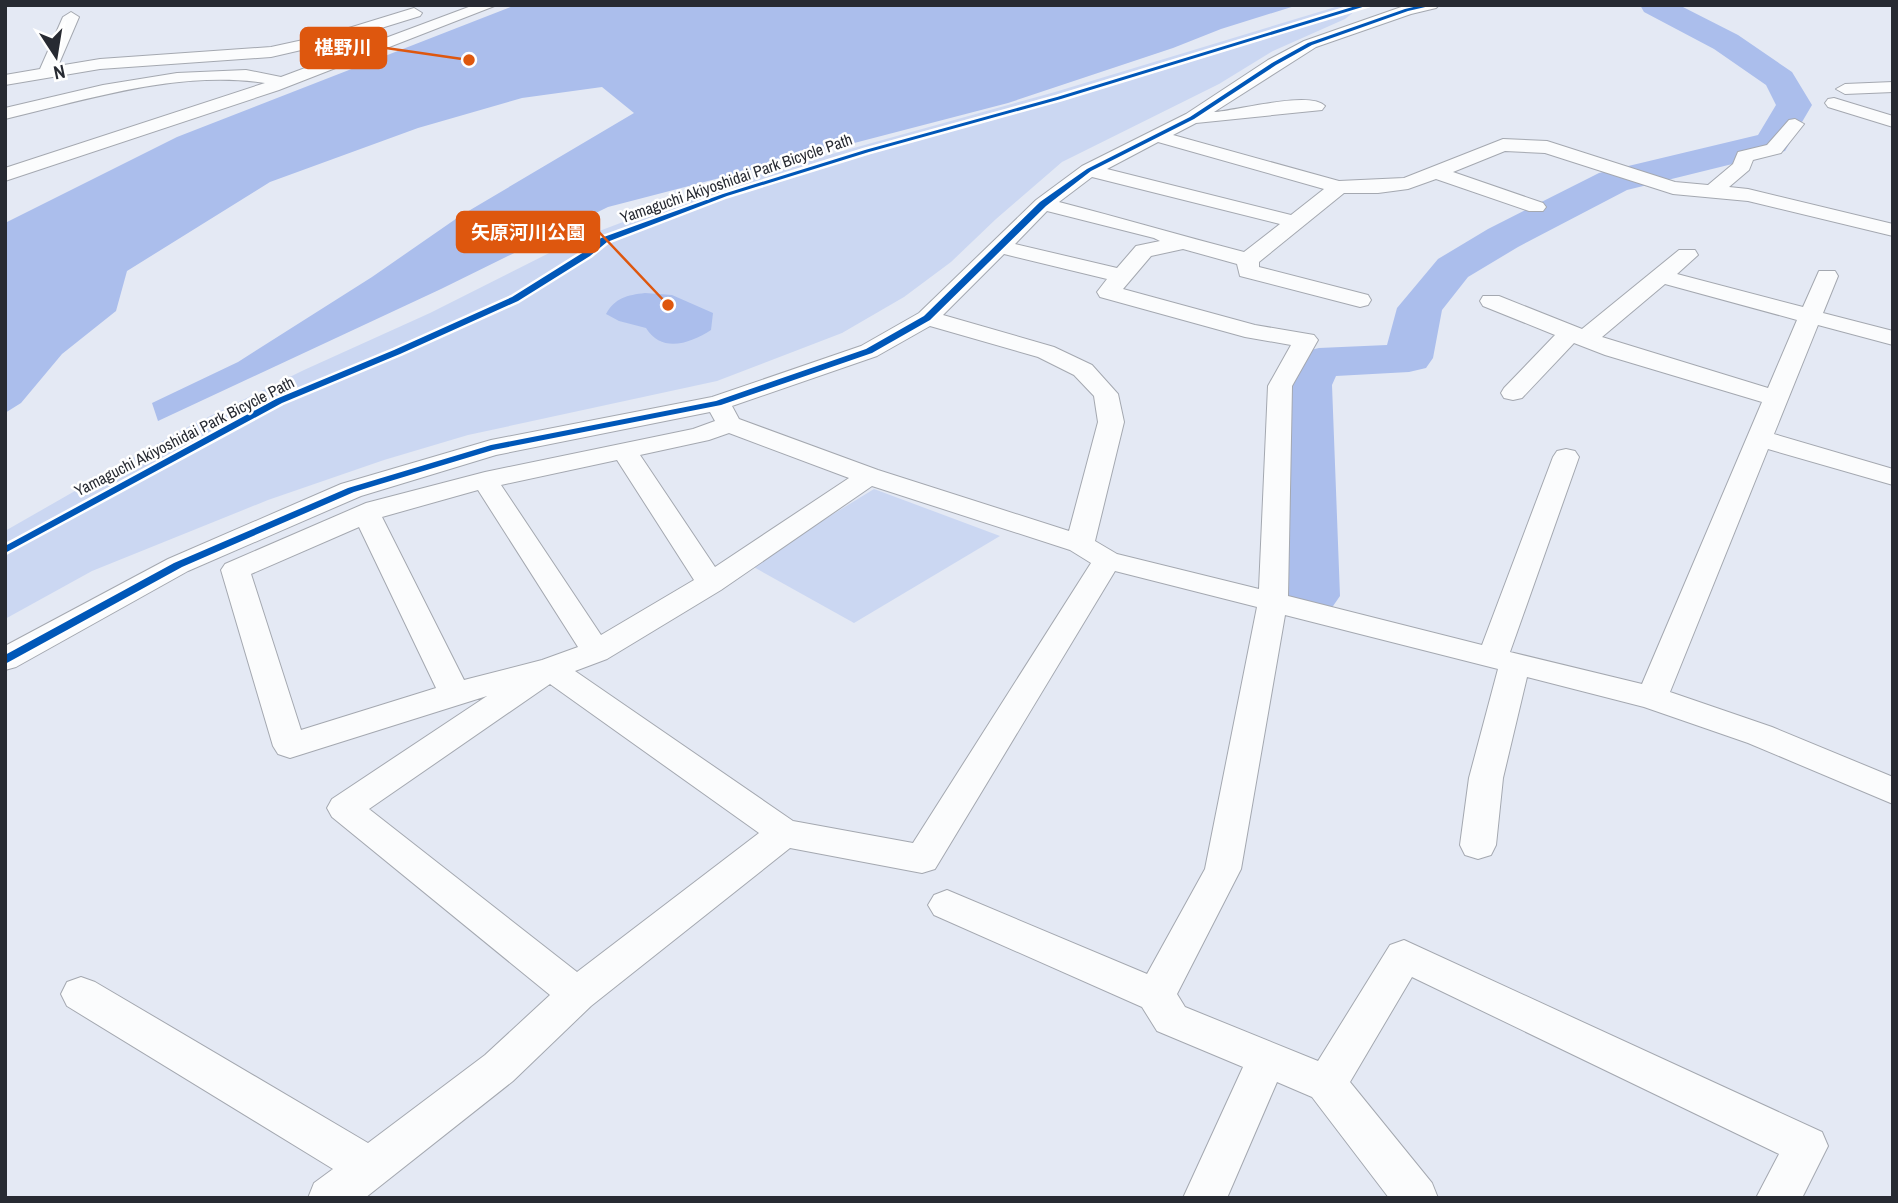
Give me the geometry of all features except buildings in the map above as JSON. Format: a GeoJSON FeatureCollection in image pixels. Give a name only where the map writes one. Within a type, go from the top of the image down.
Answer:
{"type":"FeatureCollection","features":[{"type":"Feature","properties":{"kind":"street"},"geometry":{"type":"LineString","coordinates":[[5,175],[285,81],[489,5]]}},
{"type":"Feature","properties":{"kind":"street"},"geometry":{"type":"LineString","coordinates":[[5,660],[178,565],[351,490],[491,448],[724,414],[869,351],[927,318],[1043,204],[1088,170],[1192,118],[1274,64],[1310,44],[1407,10],[1431,5]]}},
{"type":"Feature","properties":{"kind":"street"},"geometry":{"type":"LineString","coordinates":[[5,80],[148,59],[271,52],[317,42],[425,9]]}},
{"type":"Feature","properties":{"kind":"street"},"geometry":{"type":"LineString","coordinates":[[47,72],[71,17]]}},
{"type":"Feature","properties":{"kind":"street"},"geometry":{"type":"LineString","coordinates":[[226,76],[240,55]]}},
{"type":"Feature","properties":{"kind":"street"},"geometry":{"type":"LineString","coordinates":[[5,114],[78,97],[191,77],[267,77],[285,81]]}},
{"type":"Feature","properties":{"kind":"street"},"geometry":{"type":"LineString","coordinates":[[1893,87],[1846,106],[1893,122]]}},
{"type":"Feature","properties":{"kind":"street"},"geometry":{"type":"LineString","coordinates":[[78,97],[98,113]]}},
{"type":"Feature","properties":{"kind":"street"},"geometry":{"type":"LineString","coordinates":[[1192,118],[1220,117],[1261,109],[1316,106]]}},
{"type":"Feature","properties":{"kind":"street"},"geometry":{"type":"LineString","coordinates":[[1712,192],[1742,166],[1745,156],[1774,149],[1796,124]]}},
{"type":"Feature","properties":{"kind":"street"},"geometry":{"type":"LineString","coordinates":[[1158,136],[1221,156],[1339,187],[1378,187],[1408,183],[1503,145],[1528,144],[1547,147],[1673,188],[1748,195],[1893,230]]}},
{"type":"Feature","properties":{"kind":"street"},"geometry":{"type":"LineString","coordinates":[[1088,170],[1295,222]]}},
{"type":"Feature","properties":{"kind":"street"},"geometry":{"type":"LineString","coordinates":[[1435,172],[1536,207]]}},
{"type":"Feature","properties":{"kind":"street"},"geometry":{"type":"LineString","coordinates":[[1248,260],[1339,187]]}},
{"type":"Feature","properties":{"kind":"street"},"geometry":{"type":"LineString","coordinates":[[1156,995],[1223,869],[1273,601],[1280,386],[1306,340],[1253,332],[1108,292],[1144,251],[1172,239],[1202,200]]}},
{"type":"Feature","properties":{"kind":"street"},"geometry":{"type":"LineString","coordinates":[[1043,204],[1248,260]]}},
{"type":"Feature","properties":{"kind":"street"},"geometry":{"type":"LineString","coordinates":[[1002,247],[1122,276]]}},
{"type":"Feature","properties":{"kind":"street"},"geometry":{"type":"LineString","coordinates":[[1513,393],[1578,336],[1687,255]]}},
{"type":"Feature","properties":{"kind":"street"},"geometry":{"type":"LineString","coordinates":[[1248,260],[1248,271],[1360,300]]}},
{"type":"Feature","properties":{"kind":"street"},"geometry":{"type":"LineString","coordinates":[[1662,276],[1893,338]]}},
{"type":"Feature","properties":{"kind":"street"},"geometry":{"type":"LineString","coordinates":[[1652,698],[1827,276]]}},
{"type":"Feature","properties":{"kind":"street"},"geometry":{"type":"LineString","coordinates":[[1492,301],[1613,350],[1777,398]]}},
{"type":"Feature","properties":{"kind":"street"},"geometry":{"type":"LineString","coordinates":[[550,669],[784,833],[922,859],[1093,552],[1111,422],[1106,394],[1083,370],[1046,352],[927,318]]}},
{"type":"Feature","properties":{"kind":"street"},"geometry":{"type":"LineString","coordinates":[[724,414],[700,435],[485,480],[366,513],[235,570],[290,746],[455,693],[550,669],[596,652],[711,583],[869,476]]}},
{"type":"Feature","properties":{"kind":"street"},"geometry":{"type":"LineString","coordinates":[[724,414],[869,476],[1093,552],[1652,698],[1760,734],[1893,791]]}},
{"type":"Feature","properties":{"kind":"street"},"geometry":{"type":"LineString","coordinates":[[1759,438],[1893,477]]}},
{"type":"Feature","properties":{"kind":"street"},"geometry":{"type":"LineString","coordinates":[[624,451],[711,583]]}},
{"type":"Feature","properties":{"kind":"street"},"geometry":{"type":"LineString","coordinates":[[1478,845],[1504,660],[1566,457]]}},
{"type":"Feature","properties":{"kind":"street"},"geometry":{"type":"LineString","coordinates":[[485,480],[596,652]]}},
{"type":"Feature","properties":{"kind":"street"},"geometry":{"type":"LineString","coordinates":[[366,513],[455,693]]}},
{"type":"Feature","properties":{"kind":"street"},"geometry":{"type":"LineString","coordinates":[[550,669],[344,808],[577,994]]}},
{"type":"Feature","properties":{"kind":"street"},"geometry":{"type":"LineString","coordinates":[[330,1198],[499,1068],[577,994],[784,833]]}},
{"type":"Feature","properties":{"kind":"street"},"geometry":{"type":"LineString","coordinates":[[947,905],[1156,995],[1171,1019],[1327,1084],[1416,1198]]}},
{"type":"Feature","properties":{"kind":"street"},"geometry":{"type":"LineString","coordinates":[[1327,1084],[1404,956],[1807,1146],[1778,1198]]}},
{"type":"Feature","properties":{"kind":"street"},"geometry":{"type":"LineString","coordinates":[[81,994],[369,1168]]}},
{"type":"Feature","properties":{"kind":"street"},"geometry":{"type":"LineString","coordinates":[[1205,1198],[1267,1059]]}},
{"type":"Feature","properties":{"kind":"shaded area"},"geometry":{"type":"Polygon","coordinates":[[[1348,5],[1355,11],[1345,19],[1273,51],[1219,84],[1062,162],[951,262],[904,297],[842,333],[717,381],[468,435],[384,460],[268,500],[92,571],[5,619],[5,531],[178,432],[304,370],[430,313],[573,241],[673,203],[782,168],[1055,92],[1348,5]]]}},
{"type":"Feature","properties":{"kind":"shaded area"},"geometry":{"type":"Polygon","coordinates":[[[874,489],[1000,536],[854,623],[750,565],[874,489]]]}},
{"type":"Feature","properties":{"kind":"water"},"geometry":{"type":"Polygon","coordinates":[[[516,5],[1298,5],[1008,103],[608,207],[441,289],[158,421],[152,403],[238,362],[372,277],[460,216],[634,113],[602,87],[522,98],[418,128],[270,182],[127,271],[116,311],[62,354],[21,403],[5,413],[5,223],[177,137],[516,5]]]}},
{"type":"Feature","properties":{"kind":"water"},"geometry":{"type":"Polygon","coordinates":[[[645,293],[672,295],[713,313],[711,330],[686,342],[668,343],[660,341],[646,328],[619,321],[606,314],[613,304],[622,298],[645,293]]]}},
{"type":"Feature","properties":{"kind":"waterway"},"geometry":{"type":"LineString","coordinates":[[1310,596],[1307,385],[1319,362],[1409,358],[1413,330],[1420,308],[1453,268],[1503,238],[1613,181],[1772,143],[1794,105],[1780,79],[1726,42],[1655,5]]}},
{"type":"Feature","properties":{"kind":"cycle path","name":"Yamaguchi Akiyoshidai Park Bicycle Path"},"geometry":{"type":"LineString","coordinates":[[5,550],[279,401],[515,299],[587,254],[604,240],[725,195],[867,151],[1059,98],[1366,5]]}},
{"type":"Feature","properties":{"kind":"cycle path"},"geometry":{"type":"LineString","coordinates":[[5,660],[178,565],[351,490],[491,448],[718,403],[869,351],[927,318],[1043,204],[1089,170],[1192,118],[1274,64],[1310,44],[1407,10],[1431,5]]}},
{"type":"Feature","properties":{"kind":"place","name":"椹野川"},"geometry":{"type":"Point","coordinates":[469,60]}},
{"type":"Feature","properties":{"kind":"place","name":"矢原河川公園"},"geometry":{"type":"Point","coordinates":[668,305]}}]}
